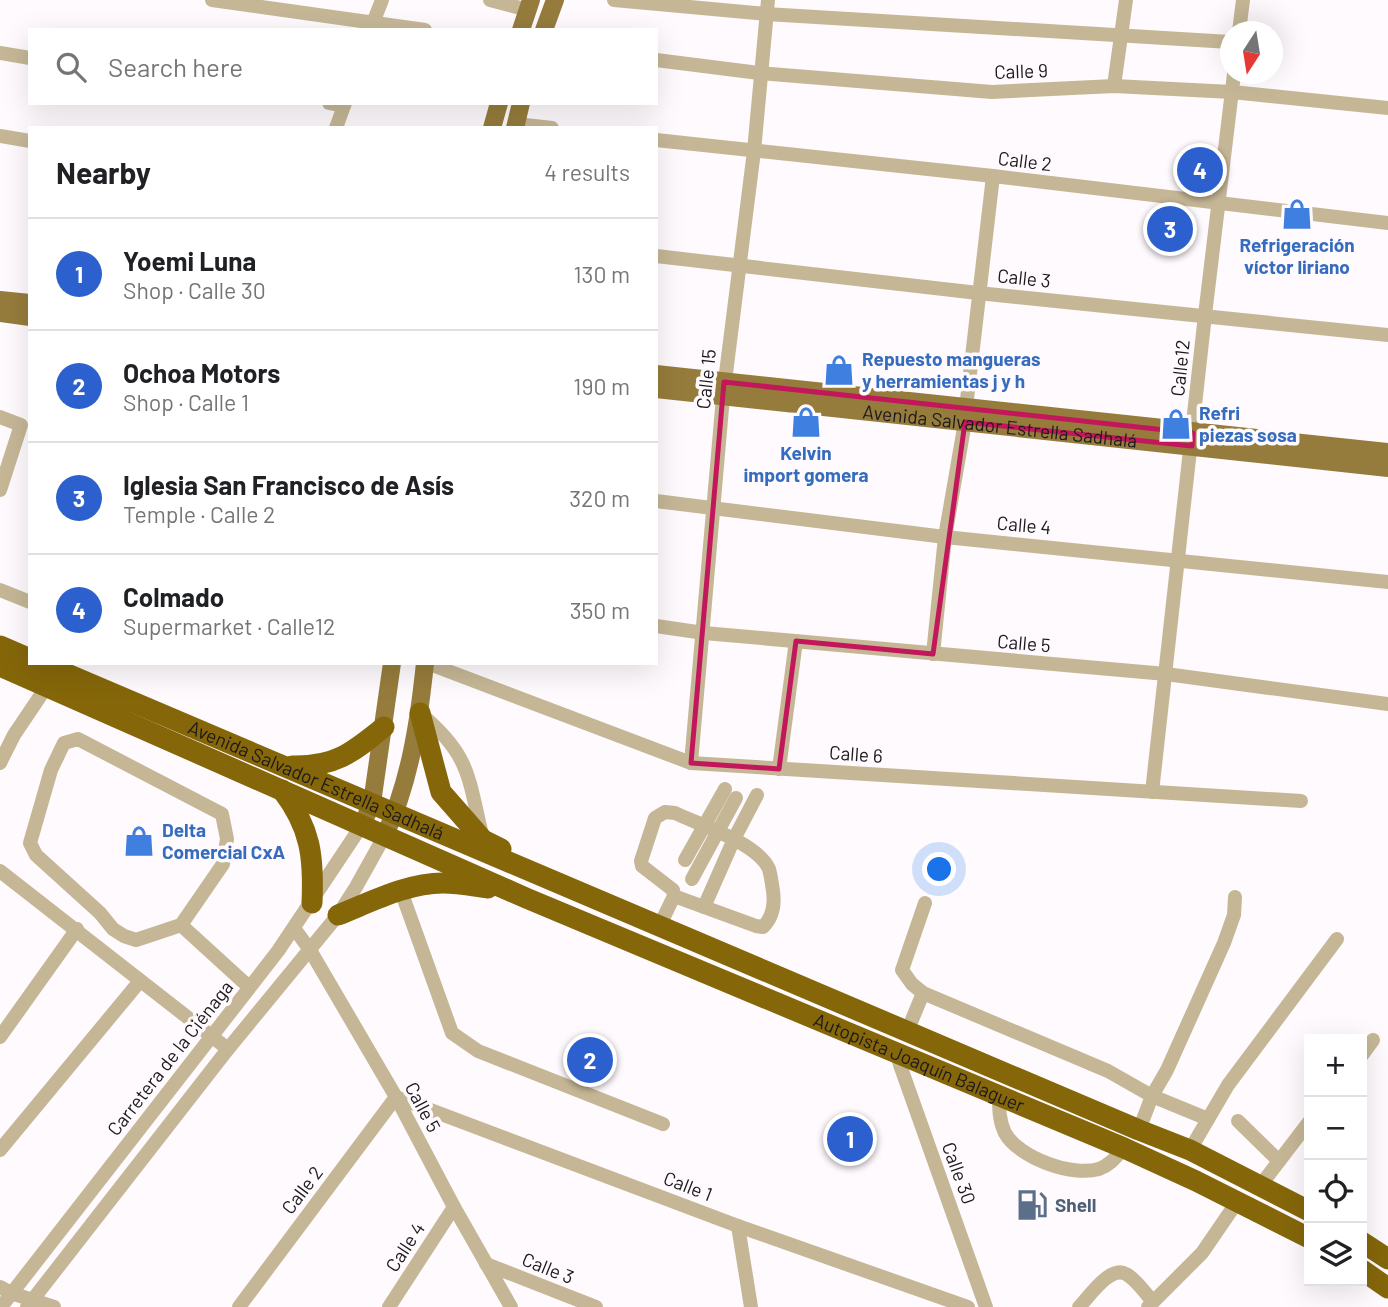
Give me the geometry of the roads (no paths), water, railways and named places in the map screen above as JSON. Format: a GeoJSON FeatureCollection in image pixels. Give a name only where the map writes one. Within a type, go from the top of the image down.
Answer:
{"type":"FeatureCollection","features":[{"type":"Feature","properties":{"kind":"highway","name":"Avenida Salvador Estrella Sadhalá"},"geometry":{"type":"LineString","coordinates":[[2,656],[28,659]]}},
{"type":"Feature","properties":{"kind":"highway","name":"Avenida Salvador Estrella Sadhalá"},"geometry":{"type":"LineString","coordinates":[[2,656],[47,687],[526,898]]}},
{"type":"Feature","properties":{"kind":"highway","name":"Avenida Salvador Estrella Sadhalá"},"geometry":{"type":"LineString","coordinates":[[46,665],[592,898]]}},
{"type":"Feature","properties":{"kind":"highway"},"geometry":{"type":"LineString","coordinates":[[419,713],[441,792],[483,840],[592,898]]}},
{"type":"Feature","properties":{"kind":"highway"},"geometry":{"type":"LineString","coordinates":[[280,766],[316,766],[354,751],[384,727]]}},
{"type":"Feature","properties":{"kind":"highway"},"geometry":{"type":"LineString","coordinates":[[281,788],[296,807],[308,841],[313,863],[312,903]]}},
{"type":"Feature","properties":{"kind":"highway"},"geometry":{"type":"LineString","coordinates":[[338,915],[401,891],[442,883],[491,888],[526,898]]}},
{"type":"Feature","properties":{"kind":"highway","name":"Autopista Joaquín Balaguer"},"geometry":{"type":"LineString","coordinates":[[526,898],[1124,1148],[1304,1236]]}},
{"type":"Feature","properties":{"kind":"highway","name":"Autopista Joaquín Balaguer"},"geometry":{"type":"LineString","coordinates":[[592,898],[1190,1150],[1304,1208]]}},
{"type":"Feature","properties":{"kind":"highway"},"geometry":{"type":"LineString","coordinates":[[1367,1244],[1388,1259]]}},
{"type":"Feature","properties":{"kind":"highway"},"geometry":{"type":"LineString","coordinates":[[1367,1274],[1388,1289]]}},
{"type":"Feature","properties":{"kind":"main road"},"geometry":{"type":"LineString","coordinates":[[545,28],[555,0]]}},
{"type":"Feature","properties":{"kind":"main road"},"geometry":{"type":"LineString","coordinates":[[522,28],[530,5]]}},
{"type":"Feature","properties":{"kind":"main road"},"geometry":{"type":"LineString","coordinates":[[493,126],[498,105]]}},
{"type":"Feature","properties":{"kind":"main road"},"geometry":{"type":"LineString","coordinates":[[515,126],[521,105]]}},
{"type":"Feature","properties":{"kind":"main road"},"geometry":{"type":"LineString","coordinates":[[0,300],[28,303]]}},
{"type":"Feature","properties":{"kind":"main road"},"geometry":{"type":"LineString","coordinates":[[0,313],[28,317]]}},
{"type":"Feature","properties":{"kind":"main road","name":"Avenida Salvador Estrella Sadhalá"},"geometry":{"type":"LineString","coordinates":[[658,374],[724,389]]}},
{"type":"Feature","properties":{"kind":"main road","name":"Avenida Salvador Estrella Sadhalá"},"geometry":{"type":"LineString","coordinates":[[658,389],[724,389],[1192,439],[1388,452]]}},
{"type":"Feature","properties":{"kind":"main road","name":"Avenida Salvador Estrella Sadhalá"},"geometry":{"type":"LineString","coordinates":[[1192,439],[1388,468]]}},
{"type":"Feature","properties":{"kind":"main road"},"geometry":{"type":"LineString","coordinates":[[362,825],[372,803],[392,665]]}},
{"type":"Feature","properties":{"kind":"main road"},"geometry":{"type":"LineString","coordinates":[[385,835],[395,813],[419,713],[426,665]]}},
{"type":"Feature","properties":{"kind":"street"},"geometry":{"type":"LineString","coordinates":[[212,0],[398,28]]}},
{"type":"Feature","properties":{"kind":"street"},"geometry":{"type":"LineString","coordinates":[[372,26],[382,0]]}},
{"type":"Feature","properties":{"kind":"street"},"geometry":{"type":"LineString","coordinates":[[490,0],[530,5]]}},
{"type":"Feature","properties":{"kind":"street","name":"Calle 9"},"geometry":{"type":"LineString","coordinates":[[614,0],[767,7],[1220,41]]}},
{"type":"Feature","properties":{"kind":"street"},"geometry":{"type":"LineString","coordinates":[[1114,86],[1126,0]]}},
{"type":"Feature","properties":{"kind":"street"},"geometry":{"type":"LineString","coordinates":[[1240,21],[1243,0]]}},
{"type":"Feature","properties":{"kind":"street","name":"Calle 15"},"geometry":{"type":"LineString","coordinates":[[691,763],[724,389],[754,151],[767,7]]}},
{"type":"Feature","properties":{"kind":"street"},"geometry":{"type":"LineString","coordinates":[[0,53],[28,58]]}},
{"type":"Feature","properties":{"kind":"street","name":"Calle 9"},"geometry":{"type":"LineString","coordinates":[[658,60],[759,73],[992,92],[1114,86],[1231,92],[1388,108]]}},
{"type":"Feature","properties":{"kind":"street","name":"Calle12"},"geometry":{"type":"LineString","coordinates":[[1152,792],[1232,84]]}},
{"type":"Feature","properties":{"kind":"street"},"geometry":{"type":"LineString","coordinates":[[337,126],[345,105]]}},
{"type":"Feature","properties":{"kind":"street"},"geometry":{"type":"LineString","coordinates":[[0,136],[28,141]]}},
{"type":"Feature","properties":{"kind":"street","name":"Calle 2"},"geometry":{"type":"LineString","coordinates":[[658,140],[993,176],[1388,223]]}},
{"type":"Feature","properties":{"kind":"street"},"geometry":{"type":"LineString","coordinates":[[933,654],[945,537],[965,415],[993,176]]}},
{"type":"Feature","properties":{"kind":"street","name":"Calle 3"},"geometry":{"type":"LineString","coordinates":[[658,256],[978,293],[1388,335]]}},
{"type":"Feature","properties":{"kind":"street"},"geometry":{"type":"LineString","coordinates":[[0,417],[25,427],[0,490]]}},
{"type":"Feature","properties":{"kind":"street","name":"Calle 4"},"geometry":{"type":"LineString","coordinates":[[658,501],[945,537],[1388,582]]}},
{"type":"Feature","properties":{"kind":"street"},"geometry":{"type":"LineString","coordinates":[[0,590],[28,601]]}},
{"type":"Feature","properties":{"kind":"street","name":"Calle 5"},"geometry":{"type":"LineString","coordinates":[[658,626],[704,633],[1166,674],[1388,704]]}},
{"type":"Feature","properties":{"kind":"street"},"geometry":{"type":"LineString","coordinates":[[779,769],[796,641]]}},
{"type":"Feature","properties":{"kind":"street","name":"Calle 6"},"geometry":{"type":"LineString","coordinates":[[431,665],[691,763],[1301,801]]}},
{"type":"Feature","properties":{"kind":"street"},"geometry":{"type":"LineString","coordinates":[[0,763],[14,735],[47,687]]}},
{"type":"Feature","properties":{"kind":"street"},"geometry":{"type":"LineString","coordinates":[[419,713],[444,733],[460,754],[470,780],[483,840]]}},
{"type":"Feature","properties":{"kind":"street"},"geometry":{"type":"LineString","coordinates":[[0,728],[14,735]]}},
{"type":"Feature","properties":{"kind":"street"},"geometry":{"type":"LineString","coordinates":[[78,739],[222,814],[227,839],[223,864],[181,925],[136,940],[124,936],[113,929],[100,913],[36,855],[30,843],[51,770],[64,743],[78,739]]}},
{"type":"Feature","properties":{"kind":"street"},"geometry":{"type":"LineString","coordinates":[[692,879],[710,830],[730,794]]}},
{"type":"Feature","properties":{"kind":"street"},"geometry":{"type":"LineString","coordinates":[[704,907],[757,795]]}},
{"type":"Feature","properties":{"kind":"street"},"geometry":{"type":"LineString","coordinates":[[659,927],[674,896],[673,890],[641,864],[655,818],[665,812],[675,813],[734,839],[757,854],[769,868],[775,901],[769,920],[763,926],[756,926],[674,896]]}},
{"type":"Feature","properties":{"kind":"street","name":"Carretera de la Ciénaga"},"geometry":{"type":"LineString","coordinates":[[1,1307],[6,1290],[212,1035],[294,928],[362,825]]}},
{"type":"Feature","properties":{"kind":"street"},"geometry":{"type":"LineString","coordinates":[[685,860],[710,830]]}},
{"type":"Feature","properties":{"kind":"street","name":"Carretera de la Ciénaga"},"geometry":{"type":"LineString","coordinates":[[30,1304],[228,1049],[338,915],[385,835]]}},
{"type":"Feature","properties":{"kind":"street"},"geometry":{"type":"LineString","coordinates":[[0,871],[228,1049]]}},
{"type":"Feature","properties":{"kind":"street"},"geometry":{"type":"LineString","coordinates":[[401,891],[452,1033],[478,1051],[663,1124]]}},
{"type":"Feature","properties":{"kind":"street"},"geometry":{"type":"LineString","coordinates":[[1139,1130],[1152,1096],[1167,1070],[1224,943],[1234,915],[1234,897]]}},
{"type":"Feature","properties":{"kind":"street"},"geometry":{"type":"LineString","coordinates":[[925,903],[902,970],[923,993],[1108,1071],[1152,1096],[1208,1119]]}},
{"type":"Feature","properties":{"kind":"street"},"geometry":{"type":"LineString","coordinates":[[181,925],[249,988]]}},
{"type":"Feature","properties":{"kind":"street","name":"Calle 5"},"geometry":{"type":"LineString","coordinates":[[294,928],[310,950],[396,1097],[511,1307]]}},
{"type":"Feature","properties":{"kind":"street"},"geometry":{"type":"LineString","coordinates":[[0,1037],[77,929]]}},
{"type":"Feature","properties":{"kind":"street"},"geometry":{"type":"LineString","coordinates":[[1190,1150],[1228,1085],[1337,939]]}},
{"type":"Feature","properties":{"kind":"street"},"geometry":{"type":"LineString","coordinates":[[0,1150],[140,981]]}},
{"type":"Feature","properties":{"kind":"street"},"geometry":{"type":"LineString","coordinates":[[907,1032],[923,993]]}},
{"type":"Feature","properties":{"kind":"street"},"geometry":{"type":"LineString","coordinates":[[1367,1048],[1373,1040]]}},
{"type":"Feature","properties":{"kind":"street","name":"Calle 30"},"geometry":{"type":"LineString","coordinates":[[897,1052],[986,1307]]}},
{"type":"Feature","properties":{"kind":"street"},"geometry":{"type":"LineString","coordinates":[[999,1096],[1000,1116],[1006,1135],[1025,1152],[1051,1165],[1074,1172],[1098,1169],[1112,1162],[1124,1148]]}},
{"type":"Feature","properties":{"kind":"street","name":"Calle 2"},"geometry":{"type":"LineString","coordinates":[[239,1307],[396,1097]]}},
{"type":"Feature","properties":{"kind":"street","name":"Calle 1"},"geometry":{"type":"LineString","coordinates":[[396,1097],[738,1226],[968,1307]]}},
{"type":"Feature","properties":{"kind":"street"},"geometry":{"type":"LineString","coordinates":[[1238,1121],[1279,1161]]}},
{"type":"Feature","properties":{"kind":"street"},"geometry":{"type":"LineString","coordinates":[[1260,1186],[1304,1128]]}},
{"type":"Feature","properties":{"kind":"street"},"geometry":{"type":"LineString","coordinates":[[1079,1307],[1109,1275],[1117,1272],[1126,1274],[1151,1304],[1202,1253],[1237,1202]]}},
{"type":"Feature","properties":{"kind":"street","name":"Calle 4"},"geometry":{"type":"LineString","coordinates":[[389,1307],[454,1207]]}},
{"type":"Feature","properties":{"kind":"street"},"geometry":{"type":"LineString","coordinates":[[738,1226],[751,1307]]}},
{"type":"Feature","properties":{"kind":"street","name":"Calle 3"},"geometry":{"type":"LineString","coordinates":[[486,1264],[596,1307]]}},
{"type":"Feature","properties":{"kind":"street"},"geometry":{"type":"LineString","coordinates":[[6,1290],[30,1304],[54,1307]]}},
{"type":"Feature","properties":{"kind":"place","name":"Colmado"},"geometry":{"type":"Point","coordinates":[1200,170]}},
{"type":"Feature","properties":{"kind":"place","name":"Refrigeración víctor liriano"},"geometry":{"type":"Point","coordinates":[1297,214]}},
{"type":"Feature","properties":{"kind":"place","name":"Iglesia San Francisco de Asís"},"geometry":{"type":"Point","coordinates":[1170,229]}},
{"type":"Feature","properties":{"kind":"place","name":"Repuesto mangueras y herramientas j y h"},"geometry":{"type":"Point","coordinates":[839,370]}},
{"type":"Feature","properties":{"kind":"place","name":"Kelvin import gomera"},"geometry":{"type":"Point","coordinates":[806,422]}},
{"type":"Feature","properties":{"kind":"place","name":"Refri piezas sosa"},"geometry":{"type":"Point","coordinates":[1176,424]}},
{"type":"Feature","properties":{"kind":"place","name":"Delta Comercial CxA"},"geometry":{"type":"Point","coordinates":[139,841]}},
{"type":"Feature","properties":{"kind":"place","name":"Ochoa Motors"},"geometry":{"type":"Point","coordinates":[590,1060]}},
{"type":"Feature","properties":{"kind":"place","name":"Yoemi Luna"},"geometry":{"type":"Point","coordinates":[850,1139]}},
{"type":"Feature","properties":{"kind":"place","name":"Shell"},"geometry":{"type":"Point","coordinates":[1032,1205]}}]}
